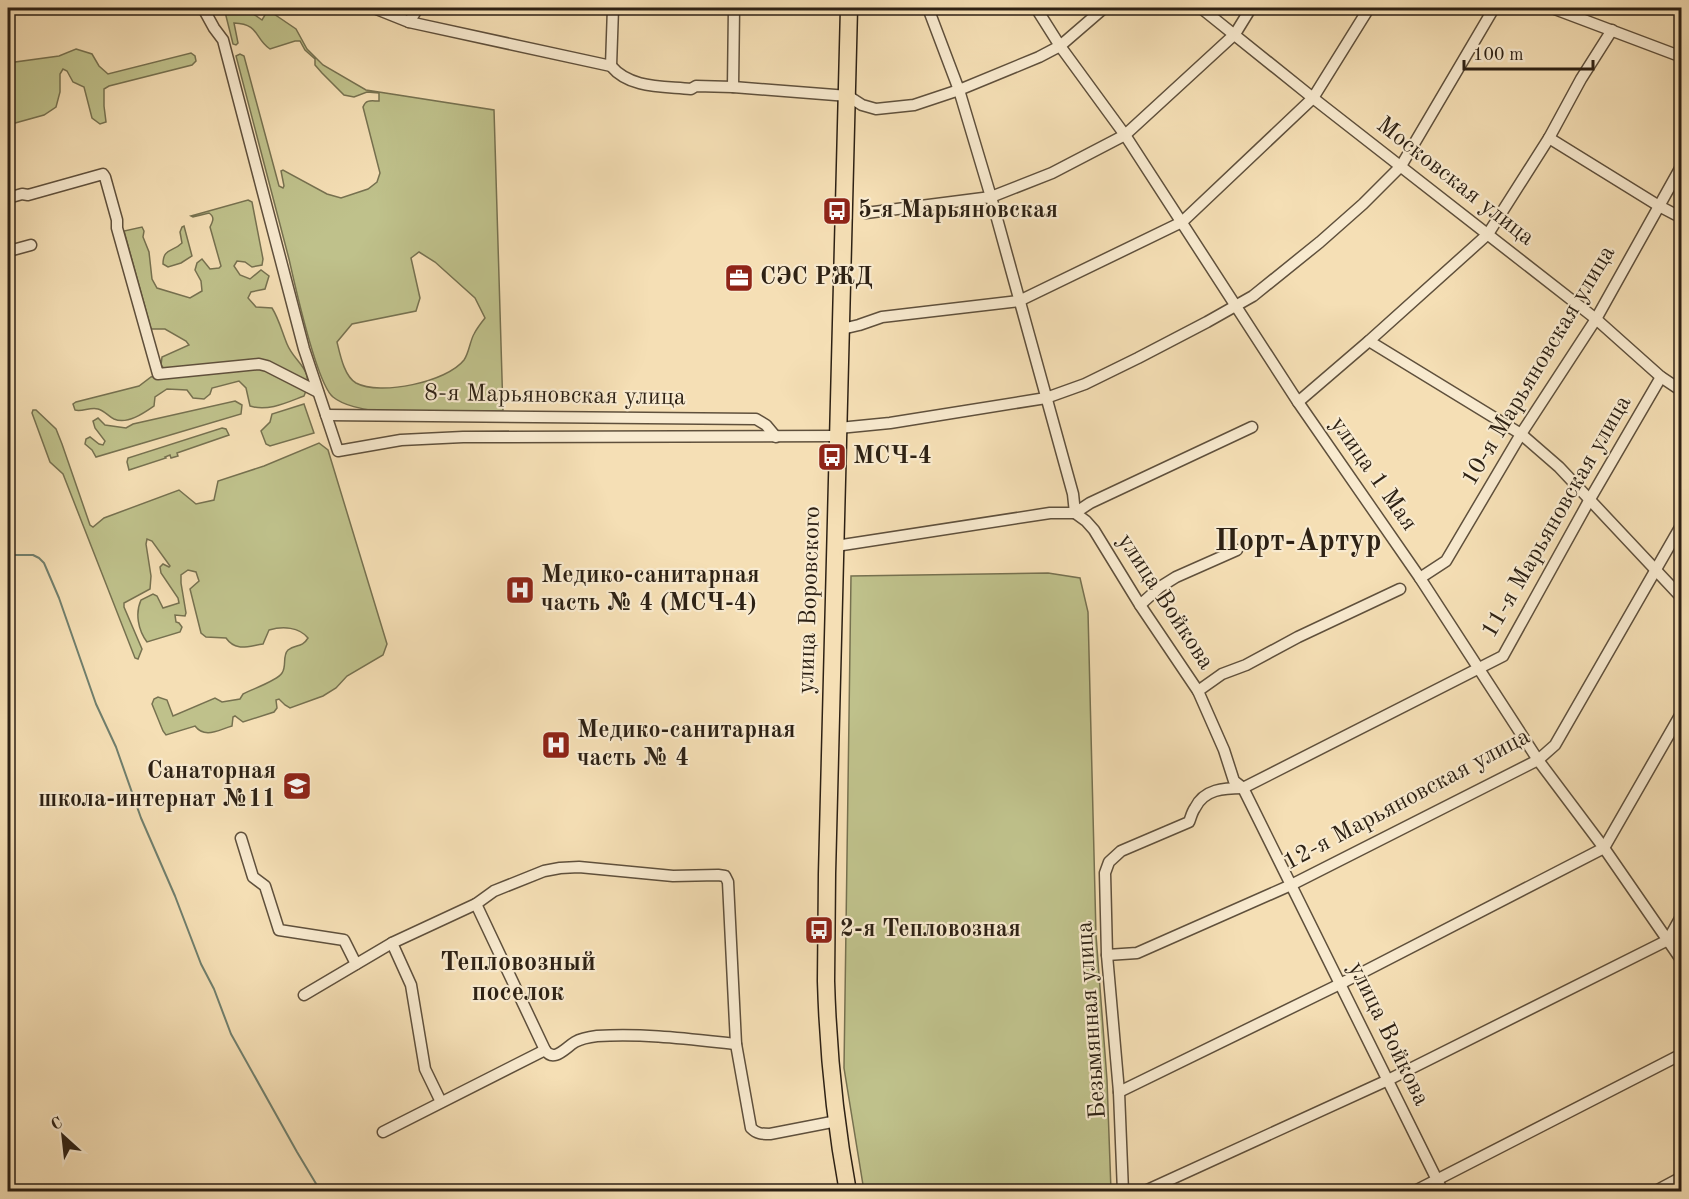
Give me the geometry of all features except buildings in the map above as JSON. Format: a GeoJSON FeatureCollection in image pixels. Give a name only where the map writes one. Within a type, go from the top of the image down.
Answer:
{"type":"FeatureCollection","features":[{"type":"Feature","properties":{"kind":"main road","name":"улица Воровского"},"geometry":{"type":"LineString","coordinates":[[848,1191],[837,1121],[826,980],[849,8]]}},
{"type":"Feature","properties":{"kind":"street"},"geometry":{"type":"LineString","coordinates":[[204,8],[223,40],[304,349],[326,415]]}},
{"type":"Feature","properties":{"kind":"street"},"geometry":{"type":"LineString","coordinates":[[374,8],[409,22],[611,66],[619,75],[633,82],[691,88],[696,86],[734,87],[848,96],[862,105],[876,109],[914,105],[959,90],[1039,57],[1060,46],[1104,8]]}},
{"type":"Feature","properties":{"kind":"street"},"geometry":{"type":"LineString","coordinates":[[409,22],[418,8]]}},
{"type":"Feature","properties":{"kind":"street"},"geometry":{"type":"LineString","coordinates":[[611,66],[613,8]]}},
{"type":"Feature","properties":{"kind":"street"},"geometry":{"type":"LineString","coordinates":[[734,8],[734,87]]}},
{"type":"Feature","properties":{"kind":"street"},"geometry":{"type":"LineString","coordinates":[[928,8],[959,90],[991,197],[1073,494],[1075,513]]}},
{"type":"Feature","properties":{"kind":"street","name":"улица 1 Мая"},"geometry":{"type":"LineString","coordinates":[[1035,8],[1125,135],[1298,402],[1420,578],[1538,759],[1604,848],[1682,961]]}},
{"type":"Feature","properties":{"kind":"street","name":"Московская улица"},"geometry":{"type":"LineString","coordinates":[[1201,8],[1596,319],[1682,391]]}},
{"type":"Feature","properties":{"kind":"street"},"geometry":{"type":"LineString","coordinates":[[866,213],[991,197],[1052,173],[1125,135],[1235,34],[1251,8]]}},
{"type":"Feature","properties":{"kind":"street"},"geometry":{"type":"LineString","coordinates":[[842,329],[882,317],[1019,301],[1182,222],[1313,98],[1369,8]]}},
{"type":"Feature","properties":{"kind":"street","name":"8-я Марьяновская улица"},"geometry":{"type":"LineString","coordinates":[[776,437],[766,425],[756,419],[326,415],[338,451],[401,440],[463,437],[776,437],[839,432],[1046,398],[1096,379],[1237,306],[1253,296],[1320,242],[1401,166],[1494,8]]}},
{"type":"Feature","properties":{"kind":"street"},"geometry":{"type":"LineString","coordinates":[[1552,8],[1682,57]]}},
{"type":"Feature","properties":{"kind":"street"},"geometry":{"type":"LineString","coordinates":[[1298,402],[1488,234],[1549,138],[1612,30]]}},
{"type":"Feature","properties":{"kind":"street"},"geometry":{"type":"LineString","coordinates":[[1549,138],[1682,218]]}},
{"type":"Feature","properties":{"kind":"street","name":"10-я Марьяновская улица"},"geometry":{"type":"LineString","coordinates":[[1420,578],[1446,561],[1521,434],[1596,319],[1682,165]]}},
{"type":"Feature","properties":{"kind":"street"},"geometry":{"type":"LineString","coordinates":[[8,198],[22,194],[28,195],[103,174],[158,374],[259,364],[318,392]]}},
{"type":"Feature","properties":{"kind":"street"},"geometry":{"type":"LineString","coordinates":[[8,250],[31,245]]}},
{"type":"Feature","properties":{"kind":"street"},"geometry":{"type":"LineString","coordinates":[[1369,341],[1521,434],[1559,467],[1682,598]]}},
{"type":"Feature","properties":{"kind":"street","name":"11-я Марьяновская улица"},"geometry":{"type":"LineString","coordinates":[[1121,851],[1188,822],[1195,806],[1203,797],[1221,789],[1243,788],[1503,656],[1662,376]]}},
{"type":"Feature","properties":{"kind":"street"},"geometry":{"type":"LineString","coordinates":[[836,546],[1050,513],[1075,513],[1090,503],[1252,427]]}},
{"type":"Feature","properties":{"kind":"street","name":"улица Войкова"},"geometry":{"type":"LineString","coordinates":[[1075,513],[1094,530],[1140,605],[1198,691],[1224,750],[1234,781],[1243,788],[1443,1191]]}},
{"type":"Feature","properties":{"kind":"street","name":"12-я Марьяновская улица"},"geometry":{"type":"LineString","coordinates":[[1107,955],[1137,953],[1292,885],[1538,759],[1555,745],[1682,524]]}},
{"type":"Feature","properties":{"kind":"street"},"geometry":{"type":"LineString","coordinates":[[1140,605],[1160,586],[1237,550]]}},
{"type":"Feature","properties":{"kind":"street"},"geometry":{"type":"LineString","coordinates":[[1198,691],[1222,674],[1246,665],[1298,637],[1400,589]]}},
{"type":"Feature","properties":{"kind":"street"},"geometry":{"type":"LineString","coordinates":[[1119,1092],[1340,984],[1604,848],[1682,712]]}},
{"type":"Feature","properties":{"kind":"street","name":"11-я Марьяновская улица"},"geometry":{"type":"LineString","coordinates":[[1221,789],[1231,774]]}},
{"type":"Feature","properties":{"kind":"street"},"geometry":{"type":"LineString","coordinates":[[241,838],[253,877],[265,886],[279,930],[345,940],[356,963]]}},
{"type":"Feature","properties":{"kind":"street","name":"Безымянная улица"},"geometry":{"type":"LineString","coordinates":[[1121,851],[1109,862],[1105,873],[1107,955],[1119,1092],[1123,1191]]}},
{"type":"Feature","properties":{"kind":"street"},"geometry":{"type":"LineString","coordinates":[[304,995],[392,943],[476,904],[494,891],[544,871],[579,867],[673,876],[718,874],[725,876],[728,882],[736,1044],[751,1128],[761,1134],[770,1134],[837,1121]]}},
{"type":"Feature","properties":{"kind":"street"},"geometry":{"type":"LineString","coordinates":[[476,904],[548,1054],[557,1055],[575,1041],[585,1038],[630,1034],[736,1044]]}},
{"type":"Feature","properties":{"kind":"street"},"geometry":{"type":"LineString","coordinates":[[1143,1191],[1388,1080],[1668,940],[1682,915]]}},
{"type":"Feature","properties":{"kind":"street"},"geometry":{"type":"LineString","coordinates":[[392,943],[411,985],[424,1069],[441,1102]]}},
{"type":"Feature","properties":{"kind":"street"},"geometry":{"type":"LineString","coordinates":[[383,1132],[545,1050]]}},
{"type":"Feature","properties":{"kind":"street"},"geometry":{"type":"LineString","coordinates":[[1413,1191],[1682,1054]]}},
{"type":"Feature","properties":{"kind":"street"},"geometry":{"type":"LineString","coordinates":[[1653,1191],[1682,1177]]}},
{"type":"Feature","properties":{"kind":"green space"},"geometry":{"type":"Polygon","coordinates":[[[224,8],[256,8],[252,13],[262,20],[268,10],[296,29],[307,49],[323,65],[366,90],[494,110],[503,411],[376,411],[348,405],[337,400],[326,388],[307,332],[236,56],[240,54],[244,56],[279,186],[283,188],[281,171],[283,170],[327,194],[341,198],[368,189],[377,182],[380,173],[363,107],[367,102],[379,101],[379,93],[367,92],[354,97],[344,95],[315,65],[315,59],[305,50],[300,41],[270,49],[253,29],[234,23],[238,43],[233,44],[224,8]],[[419,252],[411,258],[420,298],[416,311],[352,324],[337,342],[348,375],[356,383],[381,388],[413,385],[443,375],[464,360],[474,334],[485,318],[475,298],[435,262],[419,252]]]}},
{"type":"Feature","properties":{"kind":"green space"},"geometry":{"type":"Polygon","coordinates":[[[76,49],[92,54],[99,66],[108,74],[191,53],[195,56],[196,61],[192,65],[104,89],[106,122],[100,124],[92,118],[84,87],[73,82],[67,71],[63,69],[60,74],[60,92],[56,107],[44,115],[8,125],[8,63],[59,56],[76,49]]]}},
{"type":"Feature","properties":{"kind":"green space"},"geometry":{"type":"Polygon","coordinates":[[[248,200],[252,202],[263,259],[262,265],[252,267],[245,262],[237,261],[234,266],[240,275],[250,279],[261,270],[269,276],[265,289],[251,292],[248,298],[256,307],[272,308],[287,344],[306,373],[308,379],[304,396],[271,407],[257,408],[250,406],[246,388],[239,381],[212,388],[210,394],[204,399],[193,398],[187,390],[167,389],[155,397],[154,406],[135,417],[124,420],[114,419],[98,409],[75,410],[73,404],[76,402],[139,386],[151,377],[165,374],[166,371],[161,365],[162,357],[189,345],[165,329],[151,329],[124,231],[142,227],[149,252],[152,279],[157,288],[190,298],[202,291],[201,281],[195,270],[197,263],[202,259],[210,269],[221,266],[210,227],[213,221],[212,216],[209,213],[191,216],[248,200]]]}},
{"type":"Feature","properties":{"kind":"green space"},"geometry":{"type":"Polygon","coordinates":[[[184,226],[192,256],[168,267],[163,264],[163,259],[169,251],[182,243],[180,232],[184,226]]]}},
{"type":"Feature","properties":{"kind":"green space"},"geometry":{"type":"Polygon","coordinates":[[[235,401],[242,405],[241,414],[96,457],[85,444],[86,439],[90,437],[99,444],[103,445],[105,441],[95,428],[93,421],[98,418],[105,425],[126,428],[133,424],[235,401]]]}},
{"type":"Feature","properties":{"kind":"green space"},"geometry":{"type":"Polygon","coordinates":[[[304,404],[314,433],[270,446],[266,444],[261,431],[270,422],[272,414],[304,404]]]}},
{"type":"Feature","properties":{"kind":"green space"},"geometry":{"type":"Polygon","coordinates":[[[36,410],[56,429],[90,525],[93,527],[104,518],[179,490],[196,504],[214,500],[218,481],[264,466],[319,443],[328,450],[387,644],[383,655],[347,676],[336,688],[323,696],[290,708],[279,699],[276,700],[277,708],[274,712],[243,722],[235,716],[232,726],[212,732],[203,732],[195,726],[166,735],[152,704],[154,699],[158,697],[167,700],[173,716],[215,698],[222,702],[240,699],[243,694],[279,676],[282,673],[288,650],[308,638],[300,632],[285,628],[269,630],[263,644],[247,647],[238,647],[226,638],[206,637],[201,633],[190,589],[199,581],[196,572],[188,570],[181,575],[186,613],[185,616],[175,615],[176,622],[182,627],[180,632],[147,642],[138,621],[141,600],[153,594],[157,596],[163,608],[179,603],[161,573],[160,567],[163,564],[170,566],[152,541],[147,539],[150,589],[124,603],[142,649],[138,659],[135,658],[63,474],[50,462],[32,413],[36,410]]]}},
{"type":"Feature","properties":{"kind":"green space"},"geometry":{"type":"Polygon","coordinates":[[[222,428],[226,429],[229,435],[177,453],[178,456],[171,458],[170,455],[129,470],[128,458],[222,428]]]}},
{"type":"Feature","properties":{"kind":"green space"},"geometry":{"type":"Polygon","coordinates":[[[1048,573],[1080,578],[1088,612],[1096,935],[1107,1080],[1111,1191],[864,1191],[844,1068],[851,576],[1048,573]]]}},
{"type":"Feature","properties":{"kind":"waterway"},"geometry":{"type":"LineString","coordinates":[[8,555],[33,555],[44,563],[59,598],[96,704],[116,747],[141,818],[231,1034],[321,1192]]}},
{"type":"Feature","properties":{"kind":"place","name":"5-я Марьяновская"},"geometry":{"type":"Point","coordinates":[837,211]}},
{"type":"Feature","properties":{"kind":"place","name":"СЭС РЖД"},"geometry":{"type":"Point","coordinates":[739,278]}},
{"type":"Feature","properties":{"kind":"place","name":"МСЧ-4"},"geometry":{"type":"Point","coordinates":[832,457]}},
{"type":"Feature","properties":{"kind":"place","name":"Медико-санитарная часть № 4 (МСЧ-4)"},"geometry":{"type":"Point","coordinates":[520,590]}},
{"type":"Feature","properties":{"kind":"place","name":"Медико-санитарная часть № 4"},"geometry":{"type":"Point","coordinates":[556,745]}},
{"type":"Feature","properties":{"kind":"place","name":"Санаторная школа-интернат №11"},"geometry":{"type":"Point","coordinates":[297,786]}},
{"type":"Feature","properties":{"kind":"place","name":"2-я Тепловозная"},"geometry":{"type":"Point","coordinates":[819,930]}},
{"type":"Feature","properties":{"kind":"district","name":"Порт-Артур"},"geometry":{"type":"Point","coordinates":[1298,542]}},
{"type":"Feature","properties":{"kind":"district","name":"Тепловозный поселок"},"geometry":{"type":"Point","coordinates":[518,978]}}]}
